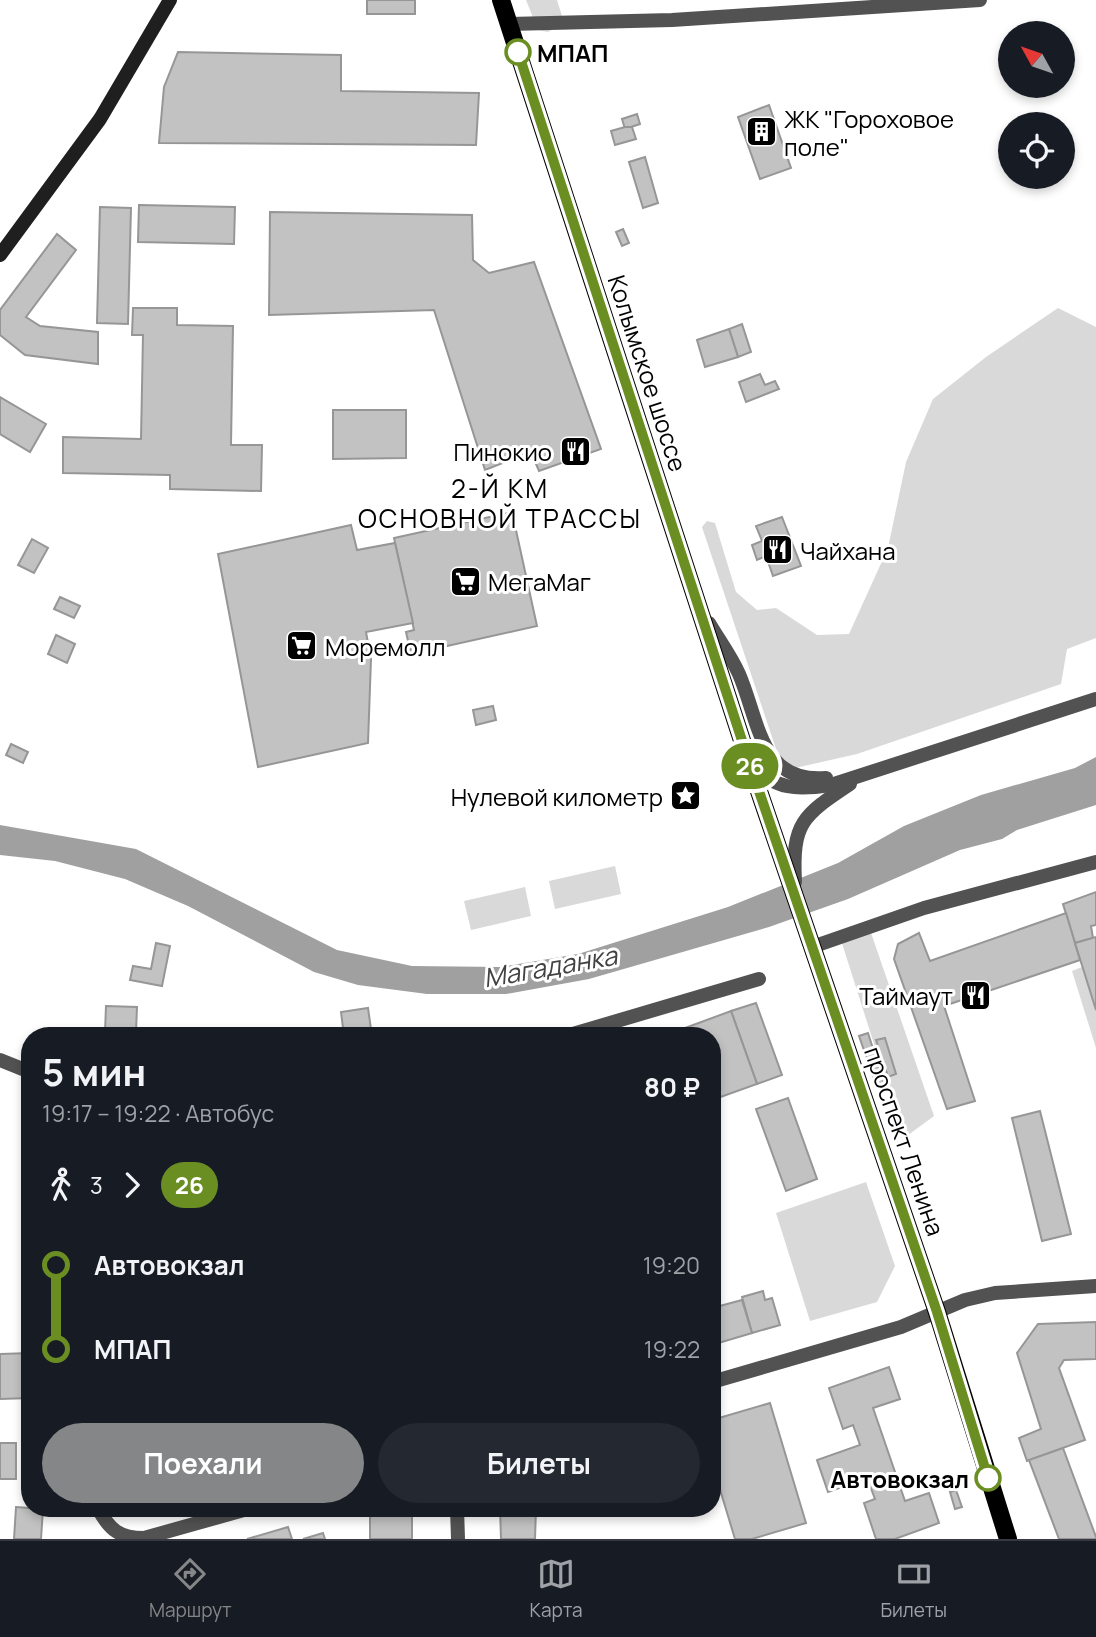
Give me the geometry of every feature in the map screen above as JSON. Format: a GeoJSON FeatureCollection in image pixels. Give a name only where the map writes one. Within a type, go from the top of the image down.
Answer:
{"type":"FeatureCollection","features":[{"type":"Feature","properties":{"kind":"main road"},"geometry":{"type":"LineString","coordinates":[[0,255],[100,119],[170,0]]}},
{"type":"Feature","properties":{"kind":"main road","name":"Колымское шоссе"},"geometry":{"type":"LineString","coordinates":[[501,0],[749,762]]}},
{"type":"Feature","properties":{"kind":"main road","name":"проспект Ленина"},"geometry":{"type":"LineString","coordinates":[[749,762],[787,851],[795,898],[937,1312],[1008,1539]]}},
{"type":"Feature","properties":{"kind":"street"},"geometry":{"type":"LineString","coordinates":[[509,24],[672,20],[980,0]]}},
{"type":"Feature","properties":{"kind":"street"},"geometry":{"type":"LineString","coordinates":[[697,603],[738,672],[768,752],[777,764],[793,775],[813,779],[869,771]]}},
{"type":"Feature","properties":{"kind":"street"},"geometry":{"type":"LineString","coordinates":[[749,762],[771,782],[793,789],[831,785],[1096,699]]}},
{"type":"Feature","properties":{"kind":"street"},"geometry":{"type":"LineString","coordinates":[[787,851],[801,826],[823,802],[869,771]]}},
{"type":"Feature","properties":{"kind":"street"},"geometry":{"type":"LineString","coordinates":[[810,942],[1096,862]]}},
{"type":"Feature","properties":{"kind":"street"},"geometry":{"type":"LineString","coordinates":[[596,1027],[759,979]]}},
{"type":"Feature","properties":{"kind":"street"},"geometry":{"type":"LineString","coordinates":[[0,1060],[21,1068]]}},
{"type":"Feature","properties":{"kind":"street"},"geometry":{"type":"LineString","coordinates":[[721,1379],[901,1327],[995,1293],[1096,1286]]}},
{"type":"Feature","properties":{"kind":"street"},"geometry":{"type":"LineString","coordinates":[[104,1517],[114,1532],[127,1538],[144,1538],[219,1517]]}},
{"type":"Feature","properties":{"kind":"street"},"geometry":{"type":"LineString","coordinates":[[457,1517],[458,1539]]}},
{"type":"Feature","properties":{"kind":"shaded area"},"geometry":{"type":"Polygon","coordinates":[[[526,0],[557,0],[562,16],[560,25],[548,32],[538,30],[526,0]]]}},
{"type":"Feature","properties":{"kind":"shaded area"},"geometry":{"type":"Polygon","coordinates":[[[1058,308],[1096,327],[1096,638],[1067,649],[1061,684],[857,754],[795,768],[779,758],[702,527],[707,521],[715,523],[736,592],[757,610],[776,608],[817,635],[849,634],[888,548],[906,462],[933,399],[986,357],[1058,308]]]}},
{"type":"Feature","properties":{"kind":"shaded area"},"geometry":{"type":"Polygon","coordinates":[[[615,866],[621,894],[555,909],[549,881],[615,866]]]}},
{"type":"Feature","properties":{"kind":"shaded area"},"geometry":{"type":"Polygon","coordinates":[[[525,887],[531,916],[471,930],[464,901],[525,887]]]}},
{"type":"Feature","properties":{"kind":"shaded area"},"geometry":{"type":"Polygon","coordinates":[[[869,927],[934,1116],[904,1138],[840,937],[869,927]]]}},
{"type":"Feature","properties":{"kind":"shaded area"},"geometry":{"type":"Polygon","coordinates":[[[1082,967],[1096,1010],[1096,1048],[1072,971],[1082,967]]]}},
{"type":"Feature","properties":{"kind":"shaded area"},"geometry":{"type":"Polygon","coordinates":[[[866,1182],[895,1266],[877,1302],[810,1321],[776,1213],[866,1182]]]}},
{"type":"Feature","properties":{"kind":"water","name":"Магаданка"},"geometry":{"type":"Polygon","coordinates":[[[1096,757],[1096,805],[1017,830],[1002,839],[960,850],[848,899],[769,927],[589,979],[506,994],[427,994],[358,985],[314,972],[188,906],[125,879],[55,861],[0,855],[0,825],[136,849],[337,950],[412,966],[501,967],[578,954],[728,907],[838,863],[904,826],[981,795],[1075,768],[1096,757]]]}},
{"type":"Feature","properties":{"kind":"building"},"geometry":{"type":"Polygon","coordinates":[[[367,0],[415,0],[415,14],[367,14],[367,0]]]}},
{"type":"Feature","properties":{"kind":"building"},"geometry":{"type":"Polygon","coordinates":[[[178,52],[341,55],[341,91],[479,93],[476,145],[159,143],[164,87],[178,52]]]}},
{"type":"Feature","properties":{"kind":"building","name":"ЖК \"Гороховое поле\""},"geometry":{"type":"Polygon","coordinates":[[[769,105],[791,168],[760,179],[738,117],[769,105]]]}},
{"type":"Feature","properties":{"kind":"building"},"geometry":{"type":"Polygon","coordinates":[[[637,114],[640,124],[625,129],[622,119],[637,114]]]}},
{"type":"Feature","properties":{"kind":"building"},"geometry":{"type":"Polygon","coordinates":[[[632,127],[636,139],[615,145],[611,131],[632,127]]]}},
{"type":"Feature","properties":{"kind":"building"},"geometry":{"type":"Polygon","coordinates":[[[645,157],[658,203],[643,208],[629,162],[645,157]]]}},
{"type":"Feature","properties":{"kind":"building"},"geometry":{"type":"Polygon","coordinates":[[[139,205],[235,207],[234,244],[138,242],[139,205]]]}},
{"type":"Feature","properties":{"kind":"building"},"geometry":{"type":"Polygon","coordinates":[[[100,207],[131,208],[128,324],[97,323],[100,207]]]}},
{"type":"Feature","properties":{"kind":"building"},"geometry":{"type":"Polygon","coordinates":[[[270,212],[472,215],[473,260],[489,273],[534,262],[601,449],[539,471],[531,452],[485,470],[434,310],[269,315],[270,212]]]}},
{"type":"Feature","properties":{"kind":"building"},"geometry":{"type":"Polygon","coordinates":[[[623,229],[629,243],[622,246],[616,232],[623,229]]]}},
{"type":"Feature","properties":{"kind":"building"},"geometry":{"type":"Polygon","coordinates":[[[57,234],[76,250],[26,317],[40,326],[98,332],[98,364],[25,355],[0,335],[0,310],[57,234]]]}},
{"type":"Feature","properties":{"kind":"building"},"geometry":{"type":"Polygon","coordinates":[[[133,308],[177,308],[177,325],[233,326],[231,445],[262,445],[261,491],[170,489],[170,475],[63,473],[63,437],[141,439],[143,335],[132,335],[133,308]]]}},
{"type":"Feature","properties":{"kind":"building"},"geometry":{"type":"Polygon","coordinates":[[[742,324],[751,352],[738,357],[729,329],[742,324]]]}},
{"type":"Feature","properties":{"kind":"building"},"geometry":{"type":"Polygon","coordinates":[[[729,329],[738,357],[705,367],[697,340],[729,329]]]}},
{"type":"Feature","properties":{"kind":"building"},"geometry":{"type":"Polygon","coordinates":[[[760,374],[765,385],[775,381],[779,389],[746,402],[739,382],[760,374]]]}},
{"type":"Feature","properties":{"kind":"building"},"geometry":{"type":"Polygon","coordinates":[[[0,397],[46,424],[30,452],[0,434],[0,397]]]}},
{"type":"Feature","properties":{"kind":"building"},"geometry":{"type":"Polygon","coordinates":[[[333,410],[406,410],[406,458],[333,459],[333,410]]]}},
{"type":"Feature","properties":{"kind":"building","name":"МегаМаг"},"geometry":{"type":"Polygon","coordinates":[[[512,512],[537,626],[411,654],[406,632],[414,630],[394,538],[512,512]]]}},
{"type":"Feature","properties":{"kind":"building"},"geometry":{"type":"Polygon","coordinates":[[[782,517],[801,566],[773,576],[766,556],[757,560],[752,545],[762,541],[756,526],[782,517]]]}},
{"type":"Feature","properties":{"kind":"building","name":"Моремолл"},"geometry":{"type":"Polygon","coordinates":[[[351,525],[357,550],[395,543],[413,623],[366,632],[371,659],[368,743],[258,767],[218,554],[351,525]]]}},
{"type":"Feature","properties":{"kind":"building"},"geometry":{"type":"Polygon","coordinates":[[[32,539],[48,548],[34,573],[18,565],[32,539]]]}},
{"type":"Feature","properties":{"kind":"building"},"geometry":{"type":"Polygon","coordinates":[[[60,597],[80,606],[74,618],[54,609],[60,597]]]}},
{"type":"Feature","properties":{"kind":"building"},"geometry":{"type":"Polygon","coordinates":[[[56,635],[75,644],[67,663],[48,654],[56,635]]]}},
{"type":"Feature","properties":{"kind":"building"},"geometry":{"type":"Polygon","coordinates":[[[493,706],[496,720],[476,725],[473,710],[493,706]]]}},
{"type":"Feature","properties":{"kind":"building"},"geometry":{"type":"Polygon","coordinates":[[[11,744],[28,752],[23,763],[6,755],[11,744]]]}},
{"type":"Feature","properties":{"kind":"building"},"geometry":{"type":"Polygon","coordinates":[[[1096,892],[1096,925],[1091,926],[1093,938],[1075,943],[1063,904],[1096,892]]]}},
{"type":"Feature","properties":{"kind":"building"},"geometry":{"type":"Polygon","coordinates":[[[1066,913],[1080,960],[944,1006],[975,1101],[947,1109],[894,959],[898,944],[919,933],[930,961],[1066,913]]]}},
{"type":"Feature","properties":{"kind":"building"},"geometry":{"type":"Polygon","coordinates":[[[1096,937],[1096,1010],[1075,943],[1096,937]]]}},
{"type":"Feature","properties":{"kind":"building"},"geometry":{"type":"Polygon","coordinates":[[[156,943],[170,946],[162,986],[130,980],[133,966],[151,969],[156,943]]]}},
{"type":"Feature","properties":{"kind":"building"},"geometry":{"type":"Polygon","coordinates":[[[756,1003],[782,1075],[757,1084],[731,1011],[756,1003]]]}},
{"type":"Feature","properties":{"kind":"building"},"geometry":{"type":"Polygon","coordinates":[[[106,1006],[137,1007],[136,1027],[105,1027],[106,1006]]]}},
{"type":"Feature","properties":{"kind":"building"},"geometry":{"type":"Polygon","coordinates":[[[368,1008],[371,1027],[343,1027],[341,1012],[368,1008]]]}},
{"type":"Feature","properties":{"kind":"building"},"geometry":{"type":"Polygon","coordinates":[[[731,1011],[757,1084],[721,1097],[721,1027],[688,1027],[731,1011]]]}},
{"type":"Feature","properties":{"kind":"building"},"geometry":{"type":"Polygon","coordinates":[[[868,1033],[885,1086],[877,1088],[859,1036],[868,1033]]]}},
{"type":"Feature","properties":{"kind":"building"},"geometry":{"type":"Polygon","coordinates":[[[885,1038],[896,1074],[888,1077],[876,1040],[885,1038]]]}},
{"type":"Feature","properties":{"kind":"building"},"geometry":{"type":"Polygon","coordinates":[[[788,1098],[817,1179],[786,1191],[756,1109],[788,1098]]]}},
{"type":"Feature","properties":{"kind":"building"},"geometry":{"type":"Polygon","coordinates":[[[1040,1111],[1071,1234],[1042,1241],[1012,1118],[1040,1111]]]}},
{"type":"Feature","properties":{"kind":"building"},"geometry":{"type":"Polygon","coordinates":[[[763,1291],[765,1300],[772,1298],[780,1325],[752,1333],[742,1297],[763,1291]]]}},
{"type":"Feature","properties":{"kind":"building"},"geometry":{"type":"Polygon","coordinates":[[[742,1300],[752,1333],[721,1342],[721,1306],[742,1300]]]}},
{"type":"Feature","properties":{"kind":"building"},"geometry":{"type":"Polygon","coordinates":[[[1096,1322],[1096,1359],[1064,1360],[1059,1368],[1085,1440],[1027,1461],[1019,1438],[1041,1429],[1017,1353],[1038,1324],[1096,1322]]]}},
{"type":"Feature","properties":{"kind":"building"},"geometry":{"type":"Polygon","coordinates":[[[21,1353],[21,1398],[0,1399],[0,1354],[21,1353]]]}},
{"type":"Feature","properties":{"kind":"building"},"geometry":{"type":"Polygon","coordinates":[[[889,1367],[900,1399],[873,1408],[905,1501],[929,1493],[939,1523],[895,1539],[876,1539],[864,1503],[875,1499],[867,1478],[828,1492],[817,1460],[860,1445],[853,1425],[843,1429],[829,1388],[889,1367]]]}},
{"type":"Feature","properties":{"kind":"building"},"geometry":{"type":"Polygon","coordinates":[[[770,1403],[806,1523],[752,1539],[735,1539],[721,1493],[721,1417],[770,1403]]]}},
{"type":"Feature","properties":{"kind":"building"},"geometry":{"type":"Polygon","coordinates":[[[0,1443],[16,1443],[16,1479],[0,1479],[0,1443]]]}},
{"type":"Feature","properties":{"kind":"building"},"geometry":{"type":"Polygon","coordinates":[[[1063,1448],[1096,1539],[1059,1539],[1029,1460],[1063,1448]]]}},
{"type":"Feature","properties":{"kind":"building"},"geometry":{"type":"Polygon","coordinates":[[[956,1490],[962,1507],[955,1509],[950,1492],[956,1490]]]}},
{"type":"Feature","properties":{"kind":"building"},"geometry":{"type":"Polygon","coordinates":[[[16,1507],[21,1507],[21,1517],[42,1517],[41,1539],[14,1539],[16,1507]]]}},
{"type":"Feature","properties":{"kind":"building"},"geometry":{"type":"Polygon","coordinates":[[[370,1517],[412,1517],[412,1539],[370,1539],[370,1517]]]}},
{"type":"Feature","properties":{"kind":"building"},"geometry":{"type":"Polygon","coordinates":[[[500,1517],[536,1517],[535,1539],[501,1539],[500,1517]]]}},
{"type":"Feature","properties":{"kind":"building"},"geometry":{"type":"Polygon","coordinates":[[[288,1527],[292,1539],[247,1539],[288,1527]]]}},
{"type":"Feature","properties":{"kind":"building"},"geometry":{"type":"Polygon","coordinates":[[[323,1533],[325,1539],[303,1539],[323,1533]]]}},
{"type":"Feature","properties":{"kind":"bus line","name":"26"},"geometry":{"type":"LineString","coordinates":[[518,52],[749,762],[937,1312],[988,1478]]}},
{"type":"Feature","properties":{"kind":"place","name":"МПАП"},"geometry":{"type":"Point","coordinates":[518,52]}},
{"type":"Feature","properties":{"kind":"place","name":"ЖК \"Гороховое поле\""},"geometry":{"type":"Point","coordinates":[761,132]}},
{"type":"Feature","properties":{"kind":"place","name":"Пинокио"},"geometry":{"type":"Point","coordinates":[575,451]}},
{"type":"Feature","properties":{"kind":"place","name":"Чайхана"},"geometry":{"type":"Point","coordinates":[777,550]}},
{"type":"Feature","properties":{"kind":"place","name":"МегаМаг"},"geometry":{"type":"Point","coordinates":[465,581]}},
{"type":"Feature","properties":{"kind":"place","name":"Моремолл"},"geometry":{"type":"Point","coordinates":[302,646]}},
{"type":"Feature","properties":{"kind":"place","name":"Нулевой километр"},"geometry":{"type":"Point","coordinates":[686,796]}},
{"type":"Feature","properties":{"kind":"place","name":"Таймаут"},"geometry":{"type":"Point","coordinates":[976,995]}},
{"type":"Feature","properties":{"kind":"place","name":"Автовокзал"},"geometry":{"type":"Point","coordinates":[988,1478]}},
{"type":"Feature","properties":{"kind":"district","name":"2-Й КМ ОСНОВНОЙ ТРАССЫ"},"geometry":{"type":"Point","coordinates":[500,503]}}]}
